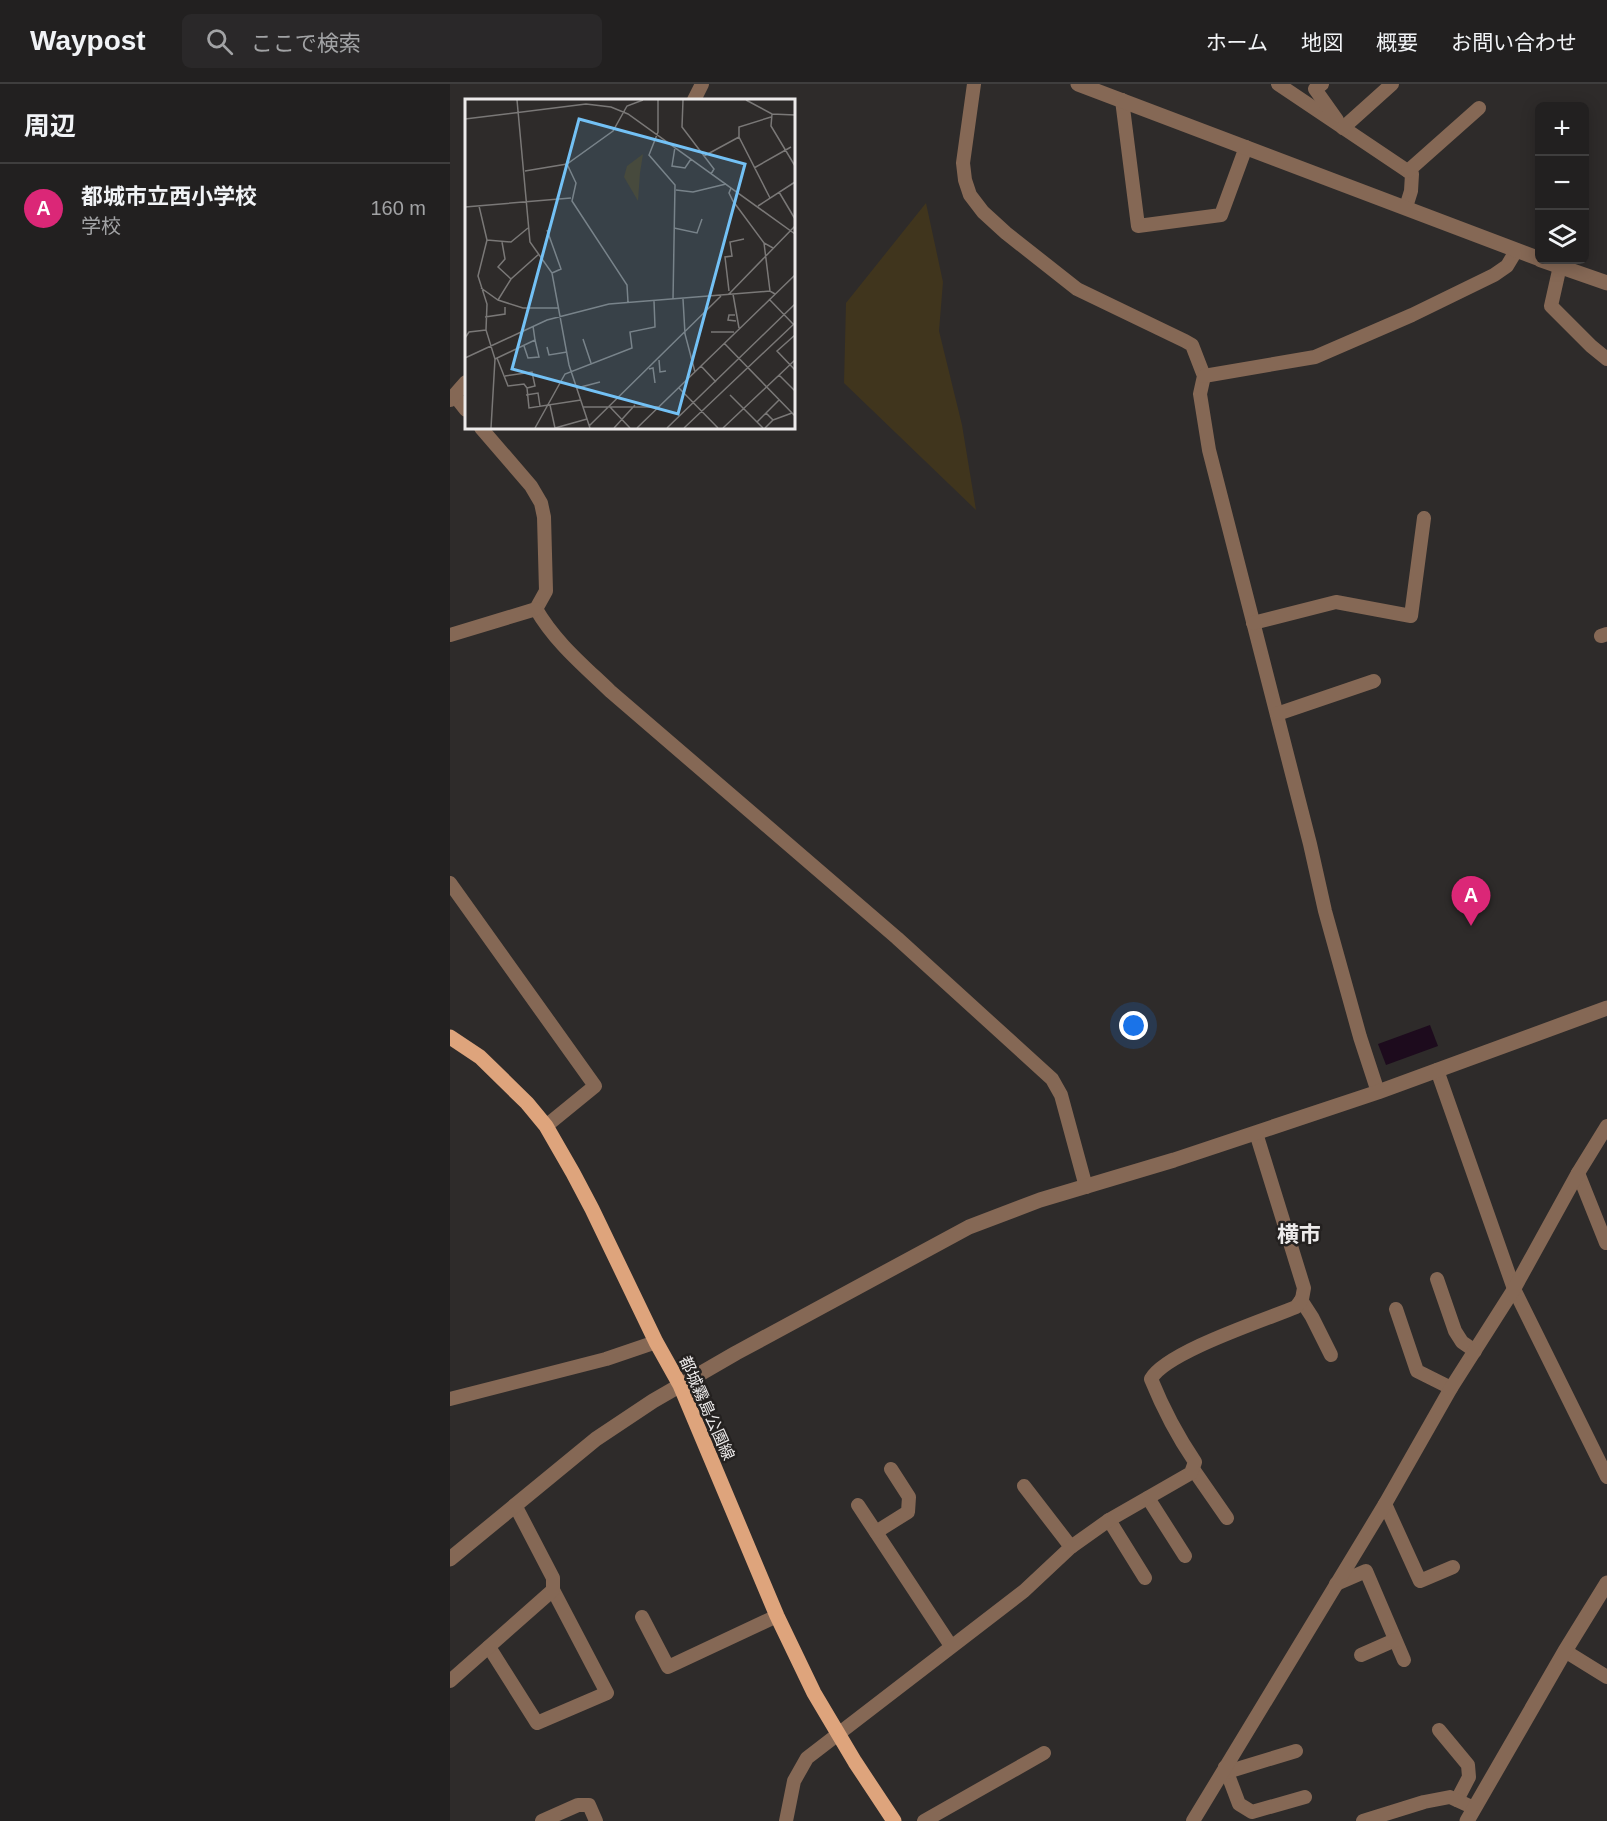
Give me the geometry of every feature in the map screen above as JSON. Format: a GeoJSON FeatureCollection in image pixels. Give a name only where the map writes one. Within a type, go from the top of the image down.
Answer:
{"type":"FeatureCollection","features":[{"type":"Feature","properties":{"kind":"main road","name":"都城霧島公園線"},"geometry":{"type":"LineString","coordinates":[[450,1037],[480,1057],[500,1075],[546,1126],[592,1209],[656,1342],[680,1385],[777,1616],[814,1693],[894,1821]]}},
{"type":"Feature","properties":{"kind":"street"},"geometry":{"type":"LineString","coordinates":[[694,99],[702,84]]}},
{"type":"Feature","properties":{"kind":"street"},"geometry":{"type":"LineString","coordinates":[[974,84],[963,162],[970,195],[983,212],[1077,289],[1192,345],[1203,376],[1200,394],[1209,450],[1325,911],[1360,1037],[1378,1092]]}},
{"type":"Feature","properties":{"kind":"street"},"geometry":{"type":"LineString","coordinates":[[1078,84],[1535,257]]}},
{"type":"Feature","properties":{"kind":"street"},"geometry":{"type":"LineString","coordinates":[[1278,84],[1412,174],[1413,182],[1406,207]]}},
{"type":"Feature","properties":{"kind":"street"},"geometry":{"type":"LineString","coordinates":[[1322,84],[1316,89],[1342,127]]}},
{"type":"Feature","properties":{"kind":"street"},"geometry":{"type":"LineString","coordinates":[[1342,127],[1392,84]]}},
{"type":"Feature","properties":{"kind":"street"},"geometry":{"type":"LineString","coordinates":[[1122,100],[1138,226],[1221,214],[1246,147]]}},
{"type":"Feature","properties":{"kind":"street"},"geometry":{"type":"LineString","coordinates":[[1408,171],[1479,108]]}},
{"type":"Feature","properties":{"kind":"street"},"geometry":{"type":"LineString","coordinates":[[1203,376],[1315,357],[1412,315],[1494,275],[1507,266],[1516,251]]}},
{"type":"Feature","properties":{"kind":"street"},"geometry":{"type":"LineString","coordinates":[[1554,264],[1607,283]]}},
{"type":"Feature","properties":{"kind":"street"},"geometry":{"type":"LineString","coordinates":[[1560,266],[1551,306],[1607,359]]}},
{"type":"Feature","properties":{"kind":"street"},"geometry":{"type":"LineString","coordinates":[[465,383],[452,398],[465,409]]}},
{"type":"Feature","properties":{"kind":"street"},"geometry":{"type":"LineString","coordinates":[[450,635],[536,609],[546,591],[544,518],[541,503],[531,486],[482,429]]}},
{"type":"Feature","properties":{"kind":"street"},"geometry":{"type":"LineString","coordinates":[[1253,623],[1336,602],[1411,616],[1424,518]]}},
{"type":"Feature","properties":{"kind":"street"},"geometry":{"type":"LineString","coordinates":[[536,609],[566,650],[610,691],[897,938],[1052,1079],[1061,1095],[1086,1187]]}},
{"type":"Feature","properties":{"kind":"street"},"geometry":{"type":"LineString","coordinates":[[1277,714],[1374,681]]}},
{"type":"Feature","properties":{"kind":"street"},"geometry":{"type":"LineString","coordinates":[[450,883],[595,1086],[546,1126]]}},
{"type":"Feature","properties":{"kind":"street"},"geometry":{"type":"LineString","coordinates":[[450,1559],[596,1439],[653,1401],[969,1227],[1040,1200],[1256,1133],[1378,1092],[1607,1008]]}},
{"type":"Feature","properties":{"kind":"street"},"geometry":{"type":"LineString","coordinates":[[1437,1070],[1514,1289],[1607,1477]]}},
{"type":"Feature","properties":{"kind":"street"},"geometry":{"type":"LineString","coordinates":[[1193,1821],[1385,1504],[1451,1388],[1514,1289],[1578,1173],[1607,1126]]}},
{"type":"Feature","properties":{"kind":"street"},"geometry":{"type":"LineString","coordinates":[[786,1821],[794,1781],[807,1758],[1024,1591],[1071,1547],[1109,1520],[1191,1473],[1195,1462],[1175,1433],[1162,1407],[1151,1379],[1154,1373],[1161,1366],[1189,1350],[1296,1307],[1301,1300],[1304,1288],[1256,1133]]}},
{"type":"Feature","properties":{"kind":"street"},"geometry":{"type":"LineString","coordinates":[[1578,1173],[1606,1243]]}},
{"type":"Feature","properties":{"kind":"street"},"geometry":{"type":"LineString","coordinates":[[1437,1279],[1455,1331],[1462,1342],[1475,1351]]}},
{"type":"Feature","properties":{"kind":"street"},"geometry":{"type":"LineString","coordinates":[[1301,1300],[1331,1356]]}},
{"type":"Feature","properties":{"kind":"street"},"geometry":{"type":"LineString","coordinates":[[1396,1309],[1417,1371],[1451,1388]]}},
{"type":"Feature","properties":{"kind":"street"},"geometry":{"type":"LineString","coordinates":[[450,1399],[606,1359],[656,1342]]}},
{"type":"Feature","properties":{"kind":"street"},"geometry":{"type":"LineString","coordinates":[[876,1532],[908,1512],[909,1497],[891,1469]]}},
{"type":"Feature","properties":{"kind":"street"},"geometry":{"type":"LineString","coordinates":[[1193,1469],[1227,1518]]}},
{"type":"Feature","properties":{"kind":"street"},"geometry":{"type":"LineString","coordinates":[[1024,1486],[1071,1547]]}},
{"type":"Feature","properties":{"kind":"street"},"geometry":{"type":"LineString","coordinates":[[1148,1498],[1185,1556]]}},
{"type":"Feature","properties":{"kind":"street"},"geometry":{"type":"LineString","coordinates":[[1385,1504],[1419,1581],[1453,1567]]}},
{"type":"Feature","properties":{"kind":"street"},"geometry":{"type":"LineString","coordinates":[[489,1647],[537,1723],[607,1694],[553,1590],[553,1578],[515,1505]]}},
{"type":"Feature","properties":{"kind":"street"},"geometry":{"type":"LineString","coordinates":[[858,1505],[951,1646]]}},
{"type":"Feature","properties":{"kind":"street"},"geometry":{"type":"LineString","coordinates":[[1109,1520],[1145,1578]]}},
{"type":"Feature","properties":{"kind":"street"},"geometry":{"type":"LineString","coordinates":[[1336,1584],[1366,1571],[1404,1660]]}},
{"type":"Feature","properties":{"kind":"street"},"geometry":{"type":"LineString","coordinates":[[1363,1821],[1424,1802],[1450,1797],[1457,1800],[1471,1815],[1565,1651],[1607,1583]]}},
{"type":"Feature","properties":{"kind":"street"},"geometry":{"type":"LineString","coordinates":[[450,1681],[553,1590]]}},
{"type":"Feature","properties":{"kind":"street"},"geometry":{"type":"LineString","coordinates":[[642,1617],[668,1667],[777,1616]]}},
{"type":"Feature","properties":{"kind":"street"},"geometry":{"type":"LineString","coordinates":[[1361,1655],[1395,1640]]}},
{"type":"Feature","properties":{"kind":"street"},"geometry":{"type":"LineString","coordinates":[[1565,1651],[1607,1677]]}},
{"type":"Feature","properties":{"kind":"street"},"geometry":{"type":"LineString","coordinates":[[1440,1730],[1468,1765],[1469,1777],[1457,1800]]}},
{"type":"Feature","properties":{"kind":"street"},"geometry":{"type":"LineString","coordinates":[[1226,1769],[1296,1751]]}},
{"type":"Feature","properties":{"kind":"street"},"geometry":{"type":"LineString","coordinates":[[924,1821],[1044,1753]]}},
{"type":"Feature","properties":{"kind":"street"},"geometry":{"type":"LineString","coordinates":[[1226,1769],[1239,1804],[1252,1812],[1305,1797]]}},
{"type":"Feature","properties":{"kind":"street"},"geometry":{"type":"LineString","coordinates":[[542,1821],[578,1805],[589,1805],[596,1821]]}},
{"type":"Feature","properties":{"kind":"shaded area"},"geometry":{"type":"Polygon","coordinates":[[[926,203],[943,282],[939,331],[962,425],[976,510],[844,383],[846,303],[926,203]]]}},
{"type":"Feature","properties":{"kind":"shaded area"},"geometry":{"type":"Polygon","coordinates":[[[1430,1025],[1438,1046],[1386,1065],[1378,1044],[1430,1025]]]}},
{"type":"Feature","properties":{"kind":"place","name":"都城市立西小学校"},"geometry":{"type":"Point","coordinates":[1471,926]}},
{"type":"Feature","properties":{"kind":"district","name":"横市"},"geometry":{"type":"Point","coordinates":[1299,1234]}}]}
